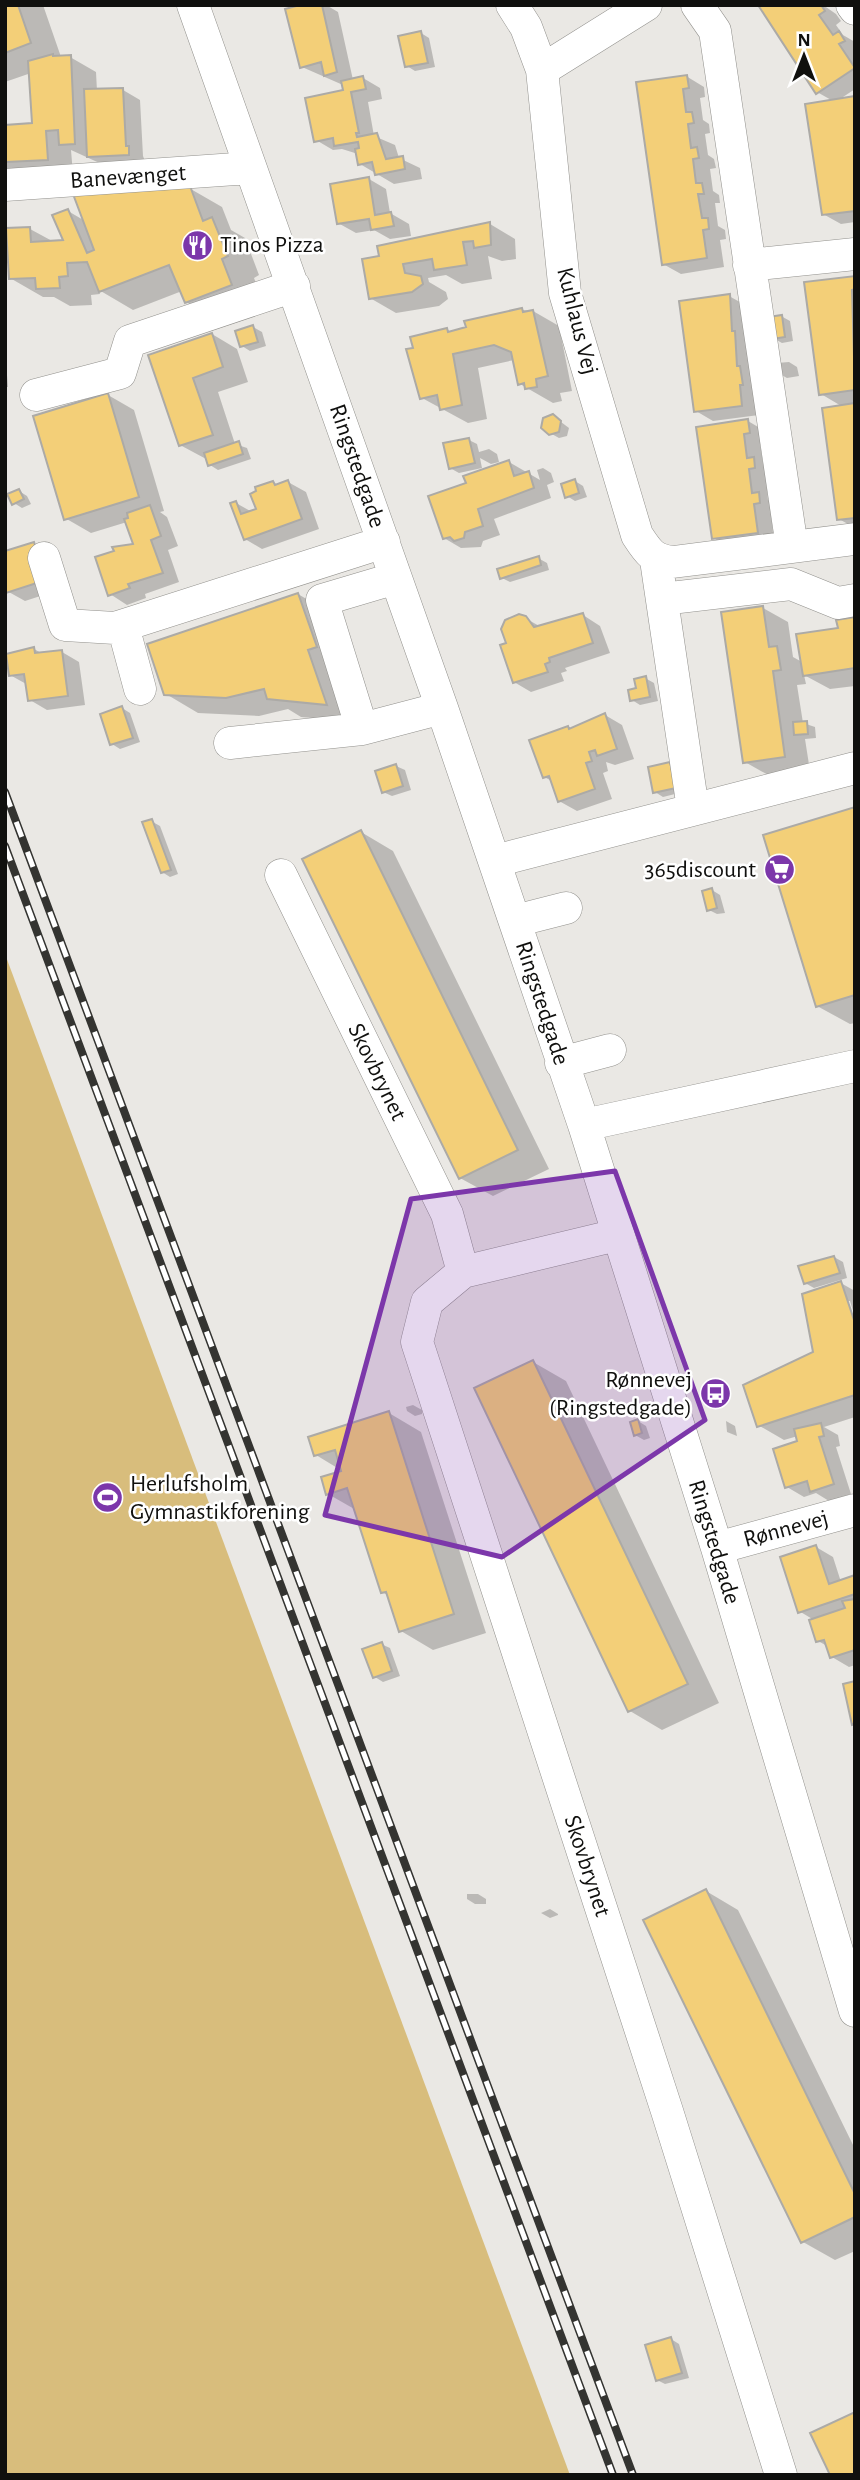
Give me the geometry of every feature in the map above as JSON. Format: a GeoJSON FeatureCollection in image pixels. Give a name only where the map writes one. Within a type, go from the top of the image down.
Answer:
{"type":"FeatureCollection","features":[{"type":"Feature","properties":{"kind":"street","name":"Ringstedgade"},"geometry":{"type":"LineString","coordinates":[[193,5],[384,542],[584,1125],[717,1548],[855,2011]]}},
{"type":"Feature","properties":{"kind":"street","name":"Kuhlaus Vej"},"geometry":{"type":"LineString","coordinates":[[512,5],[526,27],[542,70],[565,293],[637,535],[656,560],[694,809]]}},
{"type":"Feature","properties":{"kind":"street"},"geometry":{"type":"LineString","coordinates":[[542,70],[646,5]]}},
{"type":"Feature","properties":{"kind":"street"},"geometry":{"type":"LineString","coordinates":[[697,5],[715,31],[792,547]]}},
{"type":"Feature","properties":{"kind":"street","name":"Banevænget"},"geometry":{"type":"LineString","coordinates":[[5,186],[250,168]]}},
{"type":"Feature","properties":{"kind":"street"},"geometry":{"type":"LineString","coordinates":[[750,265],[855,254]]}},
{"type":"Feature","properties":{"kind":"street"},"geometry":{"type":"LineString","coordinates":[[36,395],[120,373],[130,341],[294,286]]}},
{"type":"Feature","properties":{"kind":"street"},"geometry":{"type":"LineString","coordinates":[[656,560],[689,560],[855,539]]}},
{"type":"Feature","properties":{"kind":"street"},"geometry":{"type":"LineString","coordinates":[[44,558],[65,625],[116,628],[384,542]]}},
{"type":"Feature","properties":{"kind":"street"},"geometry":{"type":"LineString","coordinates":[[362,729],[322,600],[396,578]]}},
{"type":"Feature","properties":{"kind":"street"},"geometry":{"type":"LineString","coordinates":[[662,599],[791,584],[838,603],[855,600]]}},
{"type":"Feature","properties":{"kind":"street"},"geometry":{"type":"LineString","coordinates":[[123,626],[140,689]]}},
{"type":"Feature","properties":{"kind":"street"},"geometry":{"type":"LineString","coordinates":[[230,743],[362,729],[442,709]]}},
{"type":"Feature","properties":{"kind":"street"},"geometry":{"type":"LineString","coordinates":[[495,861],[855,768]]}},
{"type":"Feature","properties":{"kind":"street","name":"Skovbrynet"},"geometry":{"type":"LineString","coordinates":[[281,875],[447,1214],[463,1272]]}},
{"type":"Feature","properties":{"kind":"street"},"geometry":{"type":"LineString","coordinates":[[515,921],[566,908]]}},
{"type":"Feature","properties":{"kind":"street"},"geometry":{"type":"LineString","coordinates":[[561,1063],[610,1050]]}},
{"type":"Feature","properties":{"kind":"street"},"geometry":{"type":"LineString","coordinates":[[584,1125],[855,1066]]}},
{"type":"Feature","properties":{"kind":"street","name":"Skovbrynet"},"geometry":{"type":"LineString","coordinates":[[617,1235],[463,1272],[427,1302],[417,1342],[667,2111],[781,2475]]}},
{"type":"Feature","properties":{"kind":"street","name":"Rønnevej"},"geometry":{"type":"LineString","coordinates":[[717,1548],[855,1510]]}},
{"type":"Feature","properties":{"kind":"highlighted area"},"geometry":{"type":"Polygon","coordinates":[[[615,1171],[705,1420],[502,1557],[325,1515],[411,1199],[615,1171]]]}},
{"type":"Feature","properties":{"kind":"shaded area","name":"Herlufsholm Gymnastikforening"},"geometry":{"type":"Polygon","coordinates":[[[5,954],[570,2475],[5,2475],[5,954]]]}},
{"type":"Feature","properties":{"kind":"building"},"geometry":{"type":"Polygon","coordinates":[[[5,5],[18,5],[31,43],[5,53],[5,5]]]}},
{"type":"Feature","properties":{"kind":"building"},"geometry":{"type":"Polygon","coordinates":[[[300,5],[322,5],[337,72],[324,76],[321,62],[300,68],[285,9],[300,5]]]}},
{"type":"Feature","properties":{"kind":"building"},"geometry":{"type":"Polygon","coordinates":[[[758,5],[821,5],[825,11],[819,15],[833,35],[839,31],[845,41],[839,44],[855,68],[816,94],[758,5]]]}},
{"type":"Feature","properties":{"kind":"building"},"geometry":{"type":"Polygon","coordinates":[[[421,31],[428,63],[405,67],[398,36],[421,31]]]}},
{"type":"Feature","properties":{"kind":"building"},"geometry":{"type":"Polygon","coordinates":[[[53,54],[71,55],[75,144],[59,145],[58,130],[46,131],[48,160],[6,162],[5,125],[32,123],[28,61],[53,54]]]}},
{"type":"Feature","properties":{"kind":"building"},"geometry":{"type":"Polygon","coordinates":[[[687,75],[689,88],[683,89],[686,112],[692,112],[694,123],[688,124],[691,148],[697,147],[699,158],[693,159],[696,183],[702,183],[704,194],[698,194],[702,218],[708,218],[709,229],[703,230],[707,258],[662,265],[636,82],[687,75]]]}},
{"type":"Feature","properties":{"kind":"building"},"geometry":{"type":"Polygon","coordinates":[[[363,76],[366,89],[351,92],[359,133],[356,133],[357,137],[377,133],[386,159],[403,156],[405,169],[375,175],[372,162],[358,165],[355,149],[359,148],[358,142],[334,146],[333,138],[314,142],[305,98],[343,90],[341,81],[363,76]]]}},
{"type":"Feature","properties":{"kind":"building"},"geometry":{"type":"Polygon","coordinates":[[[123,88],[126,146],[129,146],[129,155],[87,157],[84,89],[123,88]]]}},
{"type":"Feature","properties":{"kind":"building"},"geometry":{"type":"Polygon","coordinates":[[[855,96],[855,211],[822,215],[805,104],[855,96]]]}},
{"type":"Feature","properties":{"kind":"building"},"geometry":{"type":"Polygon","coordinates":[[[369,177],[375,215],[391,212],[394,226],[371,230],[369,219],[337,224],[330,184],[369,177]]]}},
{"type":"Feature","properties":{"kind":"building"},"geometry":{"type":"Polygon","coordinates":[[[190,186],[203,221],[212,217],[228,256],[222,259],[232,285],[185,303],[169,265],[99,292],[87,262],[67,263],[68,276],[59,277],[60,288],[36,289],[35,278],[9,279],[6,228],[30,227],[31,242],[63,240],[52,215],[68,209],[87,253],[94,250],[73,194],[190,186]]]}},
{"type":"Feature","properties":{"kind":"building"},"geometry":{"type":"Polygon","coordinates":[[[490,222],[491,245],[474,248],[473,241],[463,242],[467,265],[434,270],[432,259],[403,264],[405,273],[421,276],[423,284],[412,292],[369,299],[362,259],[379,256],[377,246],[490,222]]]}},
{"type":"Feature","properties":{"kind":"building"},"geometry":{"type":"Polygon","coordinates":[[[855,276],[855,289],[852,290],[855,390],[819,395],[804,282],[855,276]]]}},
{"type":"Feature","properties":{"kind":"building"},"geometry":{"type":"Polygon","coordinates":[[[730,294],[737,366],[740,366],[743,385],[740,385],[742,406],[694,412],[679,301],[730,294]]]}},
{"type":"Feature","properties":{"kind":"building"},"geometry":{"type":"Polygon","coordinates":[[[522,308],[523,312],[533,310],[548,376],[536,379],[537,387],[525,389],[524,383],[518,385],[511,352],[494,345],[453,354],[462,405],[440,410],[437,395],[420,399],[406,349],[413,348],[410,337],[447,328],[448,332],[466,327],[464,321],[522,308]]]}},
{"type":"Feature","properties":{"kind":"building"},"geometry":{"type":"Polygon","coordinates":[[[782,315],[785,337],[772,339],[768,317],[782,315]]]}},
{"type":"Feature","properties":{"kind":"building"},"geometry":{"type":"Polygon","coordinates":[[[253,325],[258,342],[240,347],[235,331],[253,325]]]}},
{"type":"Feature","properties":{"kind":"building"},"geometry":{"type":"Polygon","coordinates":[[[212,333],[223,367],[193,378],[213,435],[179,446],[148,355],[212,333]]]}},
{"type":"Feature","properties":{"kind":"building"},"geometry":{"type":"Polygon","coordinates":[[[108,393],[139,497],[64,520],[33,416],[108,393]]]}},
{"type":"Feature","properties":{"kind":"building"},"geometry":{"type":"Polygon","coordinates":[[[855,403],[855,518],[837,520],[822,408],[855,403]]]}},
{"type":"Feature","properties":{"kind":"building"},"geometry":{"type":"Polygon","coordinates":[[[553,414],[561,421],[559,432],[549,435],[541,428],[543,418],[553,414]]]}},
{"type":"Feature","properties":{"kind":"building"},"geometry":{"type":"Polygon","coordinates":[[[748,419],[750,433],[744,434],[747,458],[754,457],[755,468],[749,469],[752,493],[759,492],[760,503],[754,504],[758,533],[712,539],[696,427],[748,419]]]}},
{"type":"Feature","properties":{"kind":"building"},"geometry":{"type":"Polygon","coordinates":[[[469,438],[475,463],[449,469],[443,443],[469,438]]]}},
{"type":"Feature","properties":{"kind":"building"},"geometry":{"type":"Polygon","coordinates":[[[239,441],[243,454],[208,466],[204,453],[239,441]]]}},
{"type":"Feature","properties":{"kind":"building"},"geometry":{"type":"Polygon","coordinates":[[[509,460],[514,476],[529,471],[534,488],[478,509],[483,526],[465,532],[464,538],[454,541],[450,537],[443,539],[428,496],[466,483],[463,476],[509,460]]]}},
{"type":"Feature","properties":{"kind":"building"},"geometry":{"type":"Polygon","coordinates":[[[575,479],[579,493],[565,498],[561,484],[575,479]]]}},
{"type":"Feature","properties":{"kind":"building"},"geometry":{"type":"Polygon","coordinates":[[[288,480],[302,519],[244,540],[230,503],[236,501],[241,514],[256,509],[250,494],[256,491],[255,487],[273,481],[275,485],[288,480]]]}},
{"type":"Feature","properties":{"kind":"building"},"geometry":{"type":"Polygon","coordinates":[[[19,489],[24,499],[12,505],[7,494],[19,489]]]}},
{"type":"Feature","properties":{"kind":"building"},"geometry":{"type":"Polygon","coordinates":[[[150,505],[161,536],[151,540],[163,573],[128,584],[130,588],[108,596],[95,557],[114,551],[112,547],[133,544],[124,519],[128,518],[127,513],[150,505]]]}},
{"type":"Feature","properties":{"kind":"building"},"geometry":{"type":"Polygon","coordinates":[[[34,542],[46,580],[6,593],[5,551],[34,542]]]}},
{"type":"Feature","properties":{"kind":"building"},"geometry":{"type":"Polygon","coordinates":[[[539,556],[541,565],[500,579],[497,569],[539,556]]]}},
{"type":"Feature","properties":{"kind":"building"},"geometry":{"type":"Polygon","coordinates":[[[298,593],[317,647],[308,650],[327,705],[267,699],[264,689],[226,698],[164,695],[147,644],[298,593]]]}},
{"type":"Feature","properties":{"kind":"building"},"geometry":{"type":"Polygon","coordinates":[[[763,606],[769,647],[777,646],[781,670],[773,671],[785,757],[743,763],[721,612],[763,606]]]}},
{"type":"Feature","properties":{"kind":"building"},"geometry":{"type":"Polygon","coordinates":[[[583,613],[593,643],[549,658],[550,662],[545,664],[548,672],[513,683],[500,645],[506,643],[501,629],[505,620],[519,614],[526,616],[534,627],[583,613]]]}},
{"type":"Feature","properties":{"kind":"building"},"geometry":{"type":"Polygon","coordinates":[[[855,617],[855,668],[803,676],[796,634],[838,628],[836,620],[855,617]]]}},
{"type":"Feature","properties":{"kind":"building"},"geometry":{"type":"Polygon","coordinates":[[[34,647],[35,653],[62,650],[68,696],[28,701],[24,674],[9,676],[6,654],[34,647]]]}},
{"type":"Feature","properties":{"kind":"building"},"geometry":{"type":"Polygon","coordinates":[[[646,676],[650,697],[630,701],[628,690],[636,688],[634,679],[646,676]]]}},
{"type":"Feature","properties":{"kind":"building"},"geometry":{"type":"Polygon","coordinates":[[[122,706],[133,738],[110,745],[100,714],[122,706]]]}},
{"type":"Feature","properties":{"kind":"building"},"geometry":{"type":"Polygon","coordinates":[[[605,713],[617,749],[597,756],[595,750],[589,752],[592,761],[586,763],[595,789],[558,802],[549,776],[543,778],[529,740],[568,726],[569,729],[605,713]]]}},
{"type":"Feature","properties":{"kind":"building"},"geometry":{"type":"Polygon","coordinates":[[[807,721],[808,734],[794,735],[793,722],[807,721]]]}},
{"type":"Feature","properties":{"kind":"building"},"geometry":{"type":"Polygon","coordinates":[[[670,762],[676,788],[653,793],[648,767],[670,762]]]}},
{"type":"Feature","properties":{"kind":"building"},"geometry":{"type":"Polygon","coordinates":[[[396,764],[403,786],[382,793],[375,771],[396,764]]]}},
{"type":"Feature","properties":{"kind":"building"},"geometry":{"type":"Polygon","coordinates":[[[855,807],[855,995],[816,1007],[763,835],[855,807]]]}},
{"type":"Feature","properties":{"kind":"building"},"geometry":{"type":"Polygon","coordinates":[[[152,819],[171,870],[161,873],[142,822],[152,819]]]}},
{"type":"Feature","properties":{"kind":"building"},"geometry":{"type":"Polygon","coordinates":[[[361,830],[518,1150],[459,1179],[302,859],[361,830]]]}},
{"type":"Feature","properties":{"kind":"building"},"geometry":{"type":"Polygon","coordinates":[[[712,888],[717,908],[707,911],[702,891],[712,888]]]}},
{"type":"Feature","properties":{"kind":"building"},"geometry":{"type":"Polygon","coordinates":[[[834,1256],[840,1273],[804,1284],[798,1266],[834,1256]]]}},
{"type":"Feature","properties":{"kind":"building"},"geometry":{"type":"Polygon","coordinates":[[[841,1281],[855,1323],[855,1395],[757,1427],[743,1385],[813,1352],[802,1294],[841,1281]]]}},
{"type":"Feature","properties":{"kind":"building"},"geometry":{"type":"Polygon","coordinates":[[[533,1360],[688,1684],[628,1712],[474,1388],[533,1360]]]}},
{"type":"Feature","properties":{"kind":"building"},"geometry":{"type":"Polygon","coordinates":[[[389,1411],[454,1614],[399,1632],[386,1592],[381,1593],[347,1488],[326,1495],[321,1477],[341,1471],[335,1450],[314,1456],[308,1437],[389,1411]]]}},
{"type":"Feature","properties":{"kind":"building"},"geometry":{"type":"Polygon","coordinates":[[[638,1419],[642,1433],[634,1436],[630,1422],[638,1419]]]}},
{"type":"Feature","properties":{"kind":"building"},"geometry":{"type":"Polygon","coordinates":[[[821,1423],[824,1436],[819,1437],[834,1484],[810,1492],[807,1481],[785,1488],[773,1449],[797,1441],[794,1429],[821,1423]]]}},
{"type":"Feature","properties":{"kind":"building"},"geometry":{"type":"Polygon","coordinates":[[[816,1545],[829,1584],[855,1575],[855,1594],[798,1613],[780,1557],[816,1545]]]}},
{"type":"Feature","properties":{"kind":"building"},"geometry":{"type":"Polygon","coordinates":[[[855,1599],[855,1650],[830,1658],[824,1640],[816,1642],[809,1620],[845,1608],[842,1601],[855,1599]]]}},
{"type":"Feature","properties":{"kind":"building"},"geometry":{"type":"Polygon","coordinates":[[[382,1642],[392,1671],[373,1678],[362,1649],[382,1642]]]}},
{"type":"Feature","properties":{"kind":"building"},"geometry":{"type":"Polygon","coordinates":[[[855,1681],[855,1724],[852,1725],[843,1684],[855,1681]]]}},
{"type":"Feature","properties":{"kind":"building"},"geometry":{"type":"Polygon","coordinates":[[[706,1889],[855,2194],[855,2217],[801,2243],[643,1920],[706,1889]]]}},
{"type":"Feature","properties":{"kind":"building"},"geometry":{"type":"Polygon","coordinates":[[[671,2337],[682,2373],[656,2381],[645,2345],[671,2337]]]}},
{"type":"Feature","properties":{"kind":"building"},"geometry":{"type":"Polygon","coordinates":[[[855,2412],[855,2475],[830,2475],[810,2433],[855,2412]]]}},
{"type":"Feature","properties":{"kind":"railway"},"geometry":{"type":"LineString","coordinates":[[5,792],[633,2475]]}},
{"type":"Feature","properties":{"kind":"railway"},"geometry":{"type":"LineString","coordinates":[[5,846],[613,2475]]}},
{"type":"Feature","properties":{"kind":"place","name":"Tinos Pizza"},"geometry":{"type":"Point","coordinates":[197,245]}},
{"type":"Feature","properties":{"kind":"place","name":"365discount"},"geometry":{"type":"Point","coordinates":[779,870]}},
{"type":"Feature","properties":{"kind":"place","name":"Rønnevej (Ringstedgade)"},"geometry":{"type":"Point","coordinates":[715,1394]}},
{"type":"Feature","properties":{"kind":"place","name":"Herlufsholm Gymnastikforening"},"geometry":{"type":"Point","coordinates":[107,1498]}}]}
